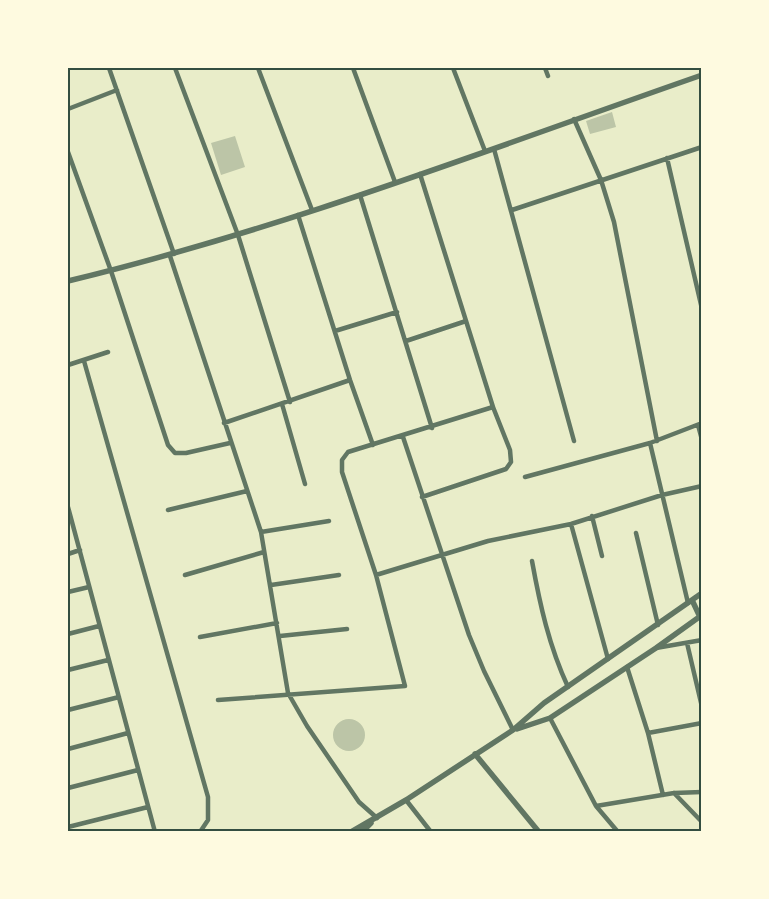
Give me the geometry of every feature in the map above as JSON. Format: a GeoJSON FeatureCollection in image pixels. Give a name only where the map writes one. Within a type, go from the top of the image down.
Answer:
{"type":"FeatureCollection","features":[{"type":"Feature","properties":{"kind":"street"},"geometry":{"type":"LineString","coordinates":[[109,68],[172,255],[230,443],[261,532],[272,585],[288,694],[307,726],[359,802],[376,818]]}},
{"type":"Feature","properties":{"kind":"street"},"geometry":{"type":"LineString","coordinates":[[175,68],[238,235],[290,402]]}},
{"type":"Feature","properties":{"kind":"street"},"geometry":{"type":"LineString","coordinates":[[258,68],[312,210]]}},
{"type":"Feature","properties":{"kind":"street"},"geometry":{"type":"LineString","coordinates":[[354,68],[395,182]]}},
{"type":"Feature","properties":{"kind":"street"},"geometry":{"type":"LineString","coordinates":[[454,68],[485,151]]}},
{"type":"Feature","properties":{"kind":"street"},"geometry":{"type":"LineString","coordinates":[[545,68],[548,76]]}},
{"type":"Feature","properties":{"kind":"street"},"geometry":{"type":"LineString","coordinates":[[68,281],[172,255],[238,235],[494,149],[702,75]]}},
{"type":"Feature","properties":{"kind":"street"},"geometry":{"type":"LineString","coordinates":[[68,109],[117,90]]}},
{"type":"Feature","properties":{"kind":"street"},"geometry":{"type":"LineString","coordinates":[[574,119],[601,180],[614,222],[657,441]]}},
{"type":"Feature","properties":{"kind":"street"},"geometry":{"type":"LineString","coordinates":[[512,210],[702,147]]}},
{"type":"Feature","properties":{"kind":"street"},"geometry":{"type":"LineString","coordinates":[[494,149],[574,441]]}},
{"type":"Feature","properties":{"kind":"street"},"geometry":{"type":"LineString","coordinates":[[68,152],[111,271],[168,445],[175,453],[186,453],[230,443]]}},
{"type":"Feature","properties":{"kind":"street"},"geometry":{"type":"LineString","coordinates":[[667,158],[702,309]]}},
{"type":"Feature","properties":{"kind":"street"},"geometry":{"type":"LineString","coordinates":[[420,174],[493,408],[510,450],[511,462],[506,469],[422,497]]}},
{"type":"Feature","properties":{"kind":"street"},"geometry":{"type":"LineString","coordinates":[[360,195],[432,428]]}},
{"type":"Feature","properties":{"kind":"street"},"geometry":{"type":"LineString","coordinates":[[298,215],[350,380],[373,445]]}},
{"type":"Feature","properties":{"kind":"street"},"geometry":{"type":"LineString","coordinates":[[335,330],[396,312]]}},
{"type":"Feature","properties":{"kind":"street"},"geometry":{"type":"LineString","coordinates":[[406,341],[466,321]]}},
{"type":"Feature","properties":{"kind":"street"},"geometry":{"type":"LineString","coordinates":[[68,365],[108,352]]}},
{"type":"Feature","properties":{"kind":"street"},"geometry":{"type":"LineString","coordinates":[[84,361],[208,797],[208,820],[200,832]]}},
{"type":"Feature","properties":{"kind":"street"},"geometry":{"type":"LineString","coordinates":[[224,423],[350,380]]}},
{"type":"Feature","properties":{"kind":"street"},"geometry":{"type":"LineString","coordinates":[[282,404],[305,484]]}},
{"type":"Feature","properties":{"kind":"street"},"geometry":{"type":"LineString","coordinates":[[218,700],[405,686],[376,574],[342,472],[342,460],[348,452],[403,437],[493,408]]}},
{"type":"Feature","properties":{"kind":"street"},"geometry":{"type":"LineString","coordinates":[[525,476],[657,441],[700,424],[702,440]]}},
{"type":"Feature","properties":{"kind":"street"},"geometry":{"type":"LineString","coordinates":[[403,437],[469,635],[484,671],[514,730]]}},
{"type":"Feature","properties":{"kind":"street"},"geometry":{"type":"LineString","coordinates":[[514,730],[550,718],[701,616],[690,602],[650,443]]}},
{"type":"Feature","properties":{"kind":"street"},"geometry":{"type":"LineString","coordinates":[[376,574],[488,541],[571,524],[662,495],[702,486]]}},
{"type":"Feature","properties":{"kind":"street"},"geometry":{"type":"LineString","coordinates":[[168,510],[247,491]]}},
{"type":"Feature","properties":{"kind":"street"},"geometry":{"type":"LineString","coordinates":[[68,507],[155,832]]}},
{"type":"Feature","properties":{"kind":"street"},"geometry":{"type":"LineString","coordinates":[[592,516],[602,556]]}},
{"type":"Feature","properties":{"kind":"street"},"geometry":{"type":"LineString","coordinates":[[261,532],[329,521]]}},
{"type":"Feature","properties":{"kind":"street"},"geometry":{"type":"LineString","coordinates":[[571,524],[608,659]]}},
{"type":"Feature","properties":{"kind":"street"},"geometry":{"type":"LineString","coordinates":[[636,533],[658,624]]}},
{"type":"Feature","properties":{"kind":"street"},"geometry":{"type":"LineString","coordinates":[[68,554],[80,550]]}},
{"type":"Feature","properties":{"kind":"street"},"geometry":{"type":"LineString","coordinates":[[185,575],[264,552]]}},
{"type":"Feature","properties":{"kind":"street"},"geometry":{"type":"LineString","coordinates":[[532,560],[545,625],[555,659],[568,687]]}},
{"type":"Feature","properties":{"kind":"street"},"geometry":{"type":"LineString","coordinates":[[272,585],[339,575]]}},
{"type":"Feature","properties":{"kind":"street"},"geometry":{"type":"LineString","coordinates":[[68,592],[89,587]]}},
{"type":"Feature","properties":{"kind":"street"},"geometry":{"type":"LineString","coordinates":[[351,832],[406,800],[514,730],[533,712],[702,592]]}},
{"type":"Feature","properties":{"kind":"street"},"geometry":{"type":"LineString","coordinates":[[200,637],[277,623]]}},
{"type":"Feature","properties":{"kind":"street"},"geometry":{"type":"LineString","coordinates":[[68,634],[99,626]]}},
{"type":"Feature","properties":{"kind":"street"},"geometry":{"type":"LineString","coordinates":[[280,636],[347,629]]}},
{"type":"Feature","properties":{"kind":"street"},"geometry":{"type":"LineString","coordinates":[[656,648],[702,640]]}},
{"type":"Feature","properties":{"kind":"street"},"geometry":{"type":"LineString","coordinates":[[687,643],[702,706]]}},
{"type":"Feature","properties":{"kind":"street"},"geometry":{"type":"LineString","coordinates":[[68,670],[108,660]]}},
{"type":"Feature","properties":{"kind":"street"},"geometry":{"type":"LineString","coordinates":[[627,667],[648,733],[663,795]]}},
{"type":"Feature","properties":{"kind":"street"},"geometry":{"type":"LineString","coordinates":[[68,710],[118,697]]}},
{"type":"Feature","properties":{"kind":"street"},"geometry":{"type":"LineString","coordinates":[[550,718],[596,806],[615,831]]}},
{"type":"Feature","properties":{"kind":"street"},"geometry":{"type":"LineString","coordinates":[[648,733],[702,722]]}},
{"type":"Feature","properties":{"kind":"street"},"geometry":{"type":"LineString","coordinates":[[68,748],[128,733]]}},
{"type":"Feature","properties":{"kind":"street"},"geometry":{"type":"LineString","coordinates":[[475,754],[539,832]]}},
{"type":"Feature","properties":{"kind":"street"},"geometry":{"type":"LineString","coordinates":[[68,788],[138,770]]}},
{"type":"Feature","properties":{"kind":"street"},"geometry":{"type":"LineString","coordinates":[[596,806],[674,793],[702,792]]}},
{"type":"Feature","properties":{"kind":"street"},"geometry":{"type":"LineString","coordinates":[[674,793],[702,822]]}},
{"type":"Feature","properties":{"kind":"street"},"geometry":{"type":"LineString","coordinates":[[406,800],[431,832]]}},
{"type":"Feature","properties":{"kind":"street"},"geometry":{"type":"LineString","coordinates":[[68,827],[148,807]]}},
{"type":"Feature","properties":{"kind":"street"},"geometry":{"type":"LineString","coordinates":[[362,832],[376,818]]}},
{"type":"Feature","properties":{"kind":"building"},"geometry":{"type":"Polygon","coordinates":[[[612,112],[616,127],[590,134],[586,121],[612,112]]]}},
{"type":"Feature","properties":{"kind":"building"},"geometry":{"type":"Polygon","coordinates":[[[235,136],[245,167],[221,175],[211,143],[235,136]]]}},
{"type":"Feature","properties":{"kind":"building"},"geometry":{"type":"Polygon","coordinates":[[[349,719],[360,724],[365,735],[360,746],[349,751],[338,746],[333,735],[338,724],[349,719]]]}}]}
